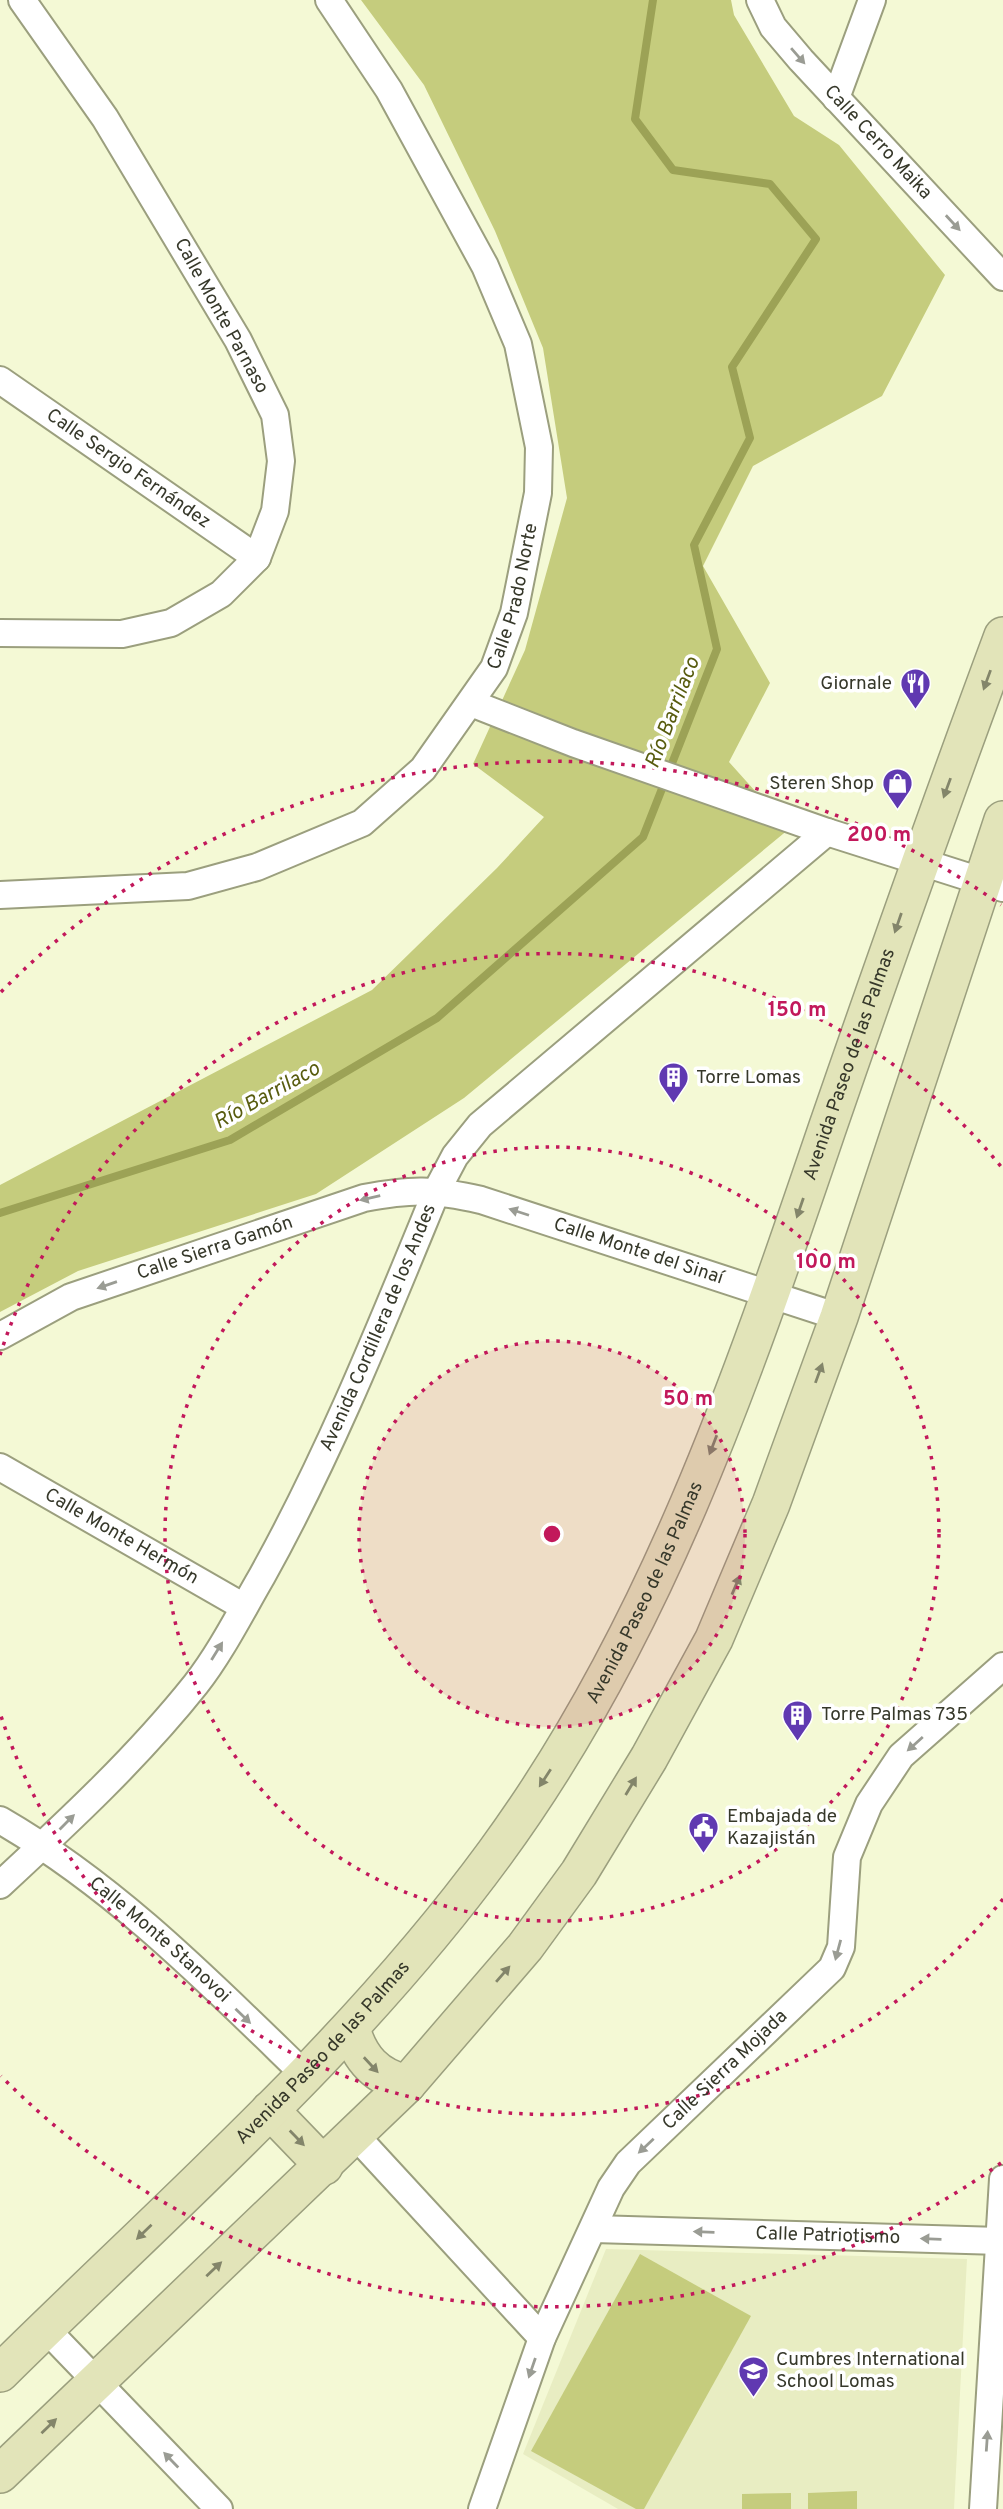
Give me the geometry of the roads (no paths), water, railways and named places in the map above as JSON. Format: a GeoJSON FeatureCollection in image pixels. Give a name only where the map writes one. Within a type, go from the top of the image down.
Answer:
{"type":"FeatureCollection","features":[{"type":"Feature","properties":{"kind":"main road","name":"Avenida Paseo de las Palmas"},"geometry":{"type":"LineString","coordinates":[[0,2373],[351,2028],[440,1925],[490,1860],[580,1724],[654,1588],[705,1468],[771,1294],[920,859],[1003,636]]}},
{"type":"Feature","properties":{"kind":"main road"},"geometry":{"type":"LineString","coordinates":[[0,2473],[407,2084],[525,1947],[579,1872],[649,1758],[714,1639],[771,1504],[993,884],[1003,820]]}},
{"type":"Feature","properties":{"kind":"main road"},"geometry":{"type":"LineString","coordinates":[[351,2028],[357,2049],[378,2073],[407,2084]]}},
{"type":"Feature","properties":{"kind":"main road"},"geometry":{"type":"LineString","coordinates":[[270,2110],[324,2166]]}},
{"type":"Feature","properties":{"kind":"street","name":"Calle Monte Parnaso"},"geometry":{"type":"LineString","coordinates":[[0,633],[122,634],[172,623],[220,594],[257,558],[276,498],[281,461],[275,415],[238,340],[105,118],[22,0]]}},
{"type":"Feature","properties":{"kind":"street","name":"Calle Prado Norte"},"geometry":{"type":"LineString","coordinates":[[0,895],[188,886],[257,867],[362,823],[423,769],[494,668],[514,613],[538,493],[539,447],[518,344],[485,266],[389,90],[329,0]]}},
{"type":"Feature","properties":{"kind":"street","name":"Calle Cerro Maika"},"geometry":{"type":"LineString","coordinates":[[760,0],[773,27],[1003,277]]}},
{"type":"Feature","properties":{"kind":"street"},"geometry":{"type":"LineString","coordinates":[[836,97],[872,0]]}},
{"type":"Feature","properties":{"kind":"street","name":"Calle Sergio Fernández"},"geometry":{"type":"LineString","coordinates":[[0,380],[257,558]]}},
{"type":"Feature","properties":{"kind":"street"},"geometry":{"type":"LineString","coordinates":[[471,703],[573,743],[827,832],[993,884]]}},
{"type":"Feature","properties":{"kind":"street","name":"Avenida Cordillera de los Andes"},"geometry":{"type":"LineString","coordinates":[[0,1885],[132,1757],[197,1683],[244,1607],[306,1494],[343,1416],[437,1190],[456,1156],[480,1125],[827,832]]}},
{"type":"Feature","properties":{"kind":"street","name":"Calle Sierra Gamón"},"geometry":{"type":"LineString","coordinates":[[0,1336],[71,1297],[351,1202],[411,1189],[437,1190]]}},
{"type":"Feature","properties":{"kind":"street","name":"Calle Monte del Sinaí"},"geometry":{"type":"LineString","coordinates":[[437,1190],[481,1200],[839,1317]]}},
{"type":"Feature","properties":{"kind":"street","name":"Calle Monte Hermón"},"geometry":{"type":"LineString","coordinates":[[0,1467],[244,1607]]}},
{"type":"Feature","properties":{"kind":"street","name":"Calle Sierra Mojada"},"geometry":{"type":"LineString","coordinates":[[482,2509],[542,2338],[611,2189],[628,2163],[832,1968],[841,1947],[847,1857],[869,1804],[901,1756],[1003,1666]]}},
{"type":"Feature","properties":{"kind":"street","name":"Calle Monte Stanovoi"},"geometry":{"type":"LineString","coordinates":[[0,1820],[44,1845],[143,1920],[305,2075]]}},
{"type":"Feature","properties":{"kind":"street"},"geometry":{"type":"LineString","coordinates":[[355,2135],[542,2338]]}},
{"type":"Feature","properties":{"kind":"street"},"geometry":{"type":"LineString","coordinates":[[983,2509],[1003,2179]]}},
{"type":"Feature","properties":{"kind":"street","name":"Calle Patriotismo"},"geometry":{"type":"LineString","coordinates":[[594,2229],[1000,2241]]}},
{"type":"Feature","properties":{"kind":"street"},"geometry":{"type":"LineString","coordinates":[[46,2328],[219,2509]]}},
{"type":"Feature","properties":{"kind":"waterway","name":"Río Barrilaco"},"geometry":{"type":"LineString","coordinates":[[0,1213],[230,1140],[437,1018],[643,837],[717,649],[694,545],[750,438],[732,367],[816,239],[770,184],[673,170],[635,119],[653,0]]}},
{"type":"Feature","properties":{"kind":"place","name":"Giornale"},"geometry":{"type":"Point","coordinates":[915,711]}},
{"type":"Feature","properties":{"kind":"place","name":"Steren Shop"},"geometry":{"type":"Point","coordinates":[897,811]}},
{"type":"Feature","properties":{"kind":"place","name":"Torre Lomas"},"geometry":{"type":"Point","coordinates":[673,1105]}},
{"type":"Feature","properties":{"kind":"place","name":"Torre Palmas 735"},"geometry":{"type":"Point","coordinates":[798,1742]}},
{"type":"Feature","properties":{"kind":"place","name":"Embajada de Kazajistán"},"geometry":{"type":"Point","coordinates":[704,1855]}},
{"type":"Feature","properties":{"kind":"place","name":"Cumbres International School Lomas"},"geometry":{"type":"Point","coordinates":[753,2398]}}]}
